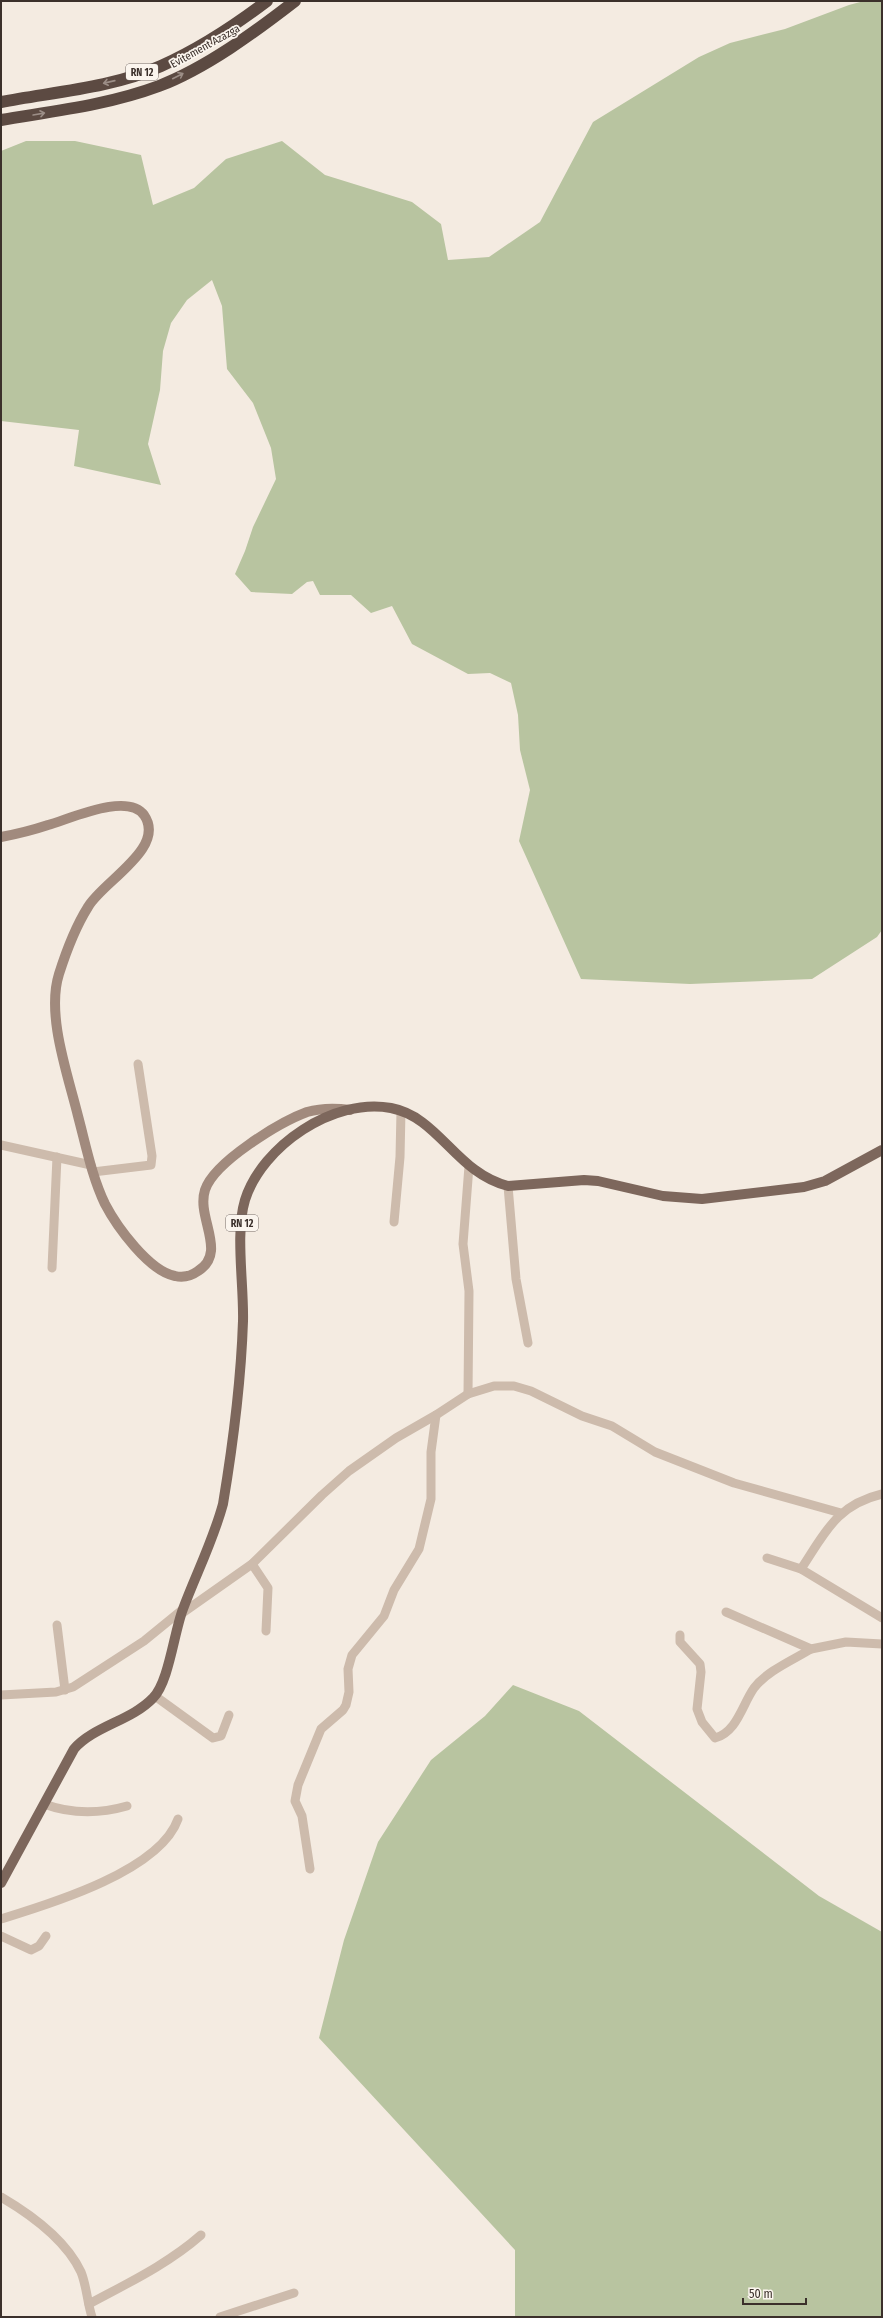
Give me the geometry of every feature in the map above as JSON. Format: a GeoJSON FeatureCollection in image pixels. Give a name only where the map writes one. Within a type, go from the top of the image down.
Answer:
{"type":"FeatureCollection","features":[{"type":"Feature","properties":{"kind":"highway","name":"Evitement Azazga"},"geometry":{"type":"LineString","coordinates":[[1,102],[110,82],[160,67],[206,43],[267,1]]}},
{"type":"Feature","properties":{"kind":"highway","name":"Evitement Azazga"},"geometry":{"type":"LineString","coordinates":[[1,120],[105,102],[160,86],[206,62],[253,34],[296,1]]}},
{"type":"Feature","properties":{"kind":"main road"},"geometry":{"type":"LineString","coordinates":[[1,837],[47,826],[102,808],[121,806],[133,807],[142,813],[148,822],[150,832],[141,851],[100,890],[88,906],[59,976],[56,1017],[63,1057],[92,1168],[106,1206],[121,1229],[138,1250],[158,1267],[172,1276],[189,1276],[200,1270],[211,1256],[212,1248],[204,1206],[204,1193],[209,1182],[225,1164],[242,1149],[294,1118],[323,1109],[350,1110]]}},
{"type":"Feature","properties":{"kind":"main road","name":"RN 12"},"geometry":{"type":"LineString","coordinates":[[1,1884],[68,1758],[78,1744],[88,1737],[133,1714],[155,1696],[162,1680],[182,1612],[218,1525],[230,1458],[243,1328],[242,1222],[246,1198],[263,1165],[300,1131],[350,1110],[379,1107],[401,1111],[417,1118],[469,1166],[487,1179],[508,1186],[584,1180],[598,1181],[662,1196],[702,1199],[804,1187],[825,1181],[882,1150]]}},
{"type":"Feature","properties":{"kind":"street"},"geometry":{"type":"LineString","coordinates":[[1,1145],[57,1157],[92,1168],[151,1165],[152,1156],[138,1064]]}},
{"type":"Feature","properties":{"kind":"street"},"geometry":{"type":"LineString","coordinates":[[394,1222],[400,1157],[401,1111]]}},
{"type":"Feature","properties":{"kind":"street"},"geometry":{"type":"LineString","coordinates":[[52,1268],[57,1157]]}},
{"type":"Feature","properties":{"kind":"street"},"geometry":{"type":"LineString","coordinates":[[468,1394],[469,1291],[463,1244],[469,1166]]}},
{"type":"Feature","properties":{"kind":"street"},"geometry":{"type":"LineString","coordinates":[[508,1186],[516,1279],[528,1343]]}},
{"type":"Feature","properties":{"kind":"street"},"geometry":{"type":"LineString","coordinates":[[1,1695],[66,1690],[139,1644],[182,1612],[252,1564],[349,1471],[396,1438],[436,1415],[468,1394],[494,1386],[505,1385],[522,1388],[582,1416],[612,1426],[654,1452],[734,1483],[841,1513]]}},
{"type":"Feature","properties":{"kind":"street"},"geometry":{"type":"LineString","coordinates":[[310,1869],[302,1820],[295,1801],[298,1785],[320,1729],[343,1710],[346,1704],[349,1692],[348,1669],[352,1654],[384,1616],[394,1590],[419,1549],[431,1499],[431,1452],[436,1415]]}},
{"type":"Feature","properties":{"kind":"street"},"geometry":{"type":"LineString","coordinates":[[801,1569],[832,1521],[856,1503],[882,1494]]}},
{"type":"Feature","properties":{"kind":"street"},"geometry":{"type":"LineString","coordinates":[[767,1558],[801,1569],[882,1618]]}},
{"type":"Feature","properties":{"kind":"street"},"geometry":{"type":"LineString","coordinates":[[252,1564],[268,1588],[266,1631]]}},
{"type":"Feature","properties":{"kind":"street"},"geometry":{"type":"LineString","coordinates":[[726,1612],[811,1649]]}},
{"type":"Feature","properties":{"kind":"street"},"geometry":{"type":"LineString","coordinates":[[57,1625],[66,1690]]}},
{"type":"Feature","properties":{"kind":"street"},"geometry":{"type":"LineString","coordinates":[[680,1635],[680,1642],[700,1664],[701,1672],[697,1709],[702,1722],[715,1738],[722,1736],[729,1730],[754,1688],[769,1675],[811,1649],[846,1642],[882,1644]]}},
{"type":"Feature","properties":{"kind":"street"},"geometry":{"type":"LineString","coordinates":[[155,1696],[213,1738],[218,1739],[229,1715]]}},
{"type":"Feature","properties":{"kind":"street"},"geometry":{"type":"LineString","coordinates":[[44,1804],[62,1811],[86,1812],[127,1806]]}},
{"type":"Feature","properties":{"kind":"street"},"geometry":{"type":"LineString","coordinates":[[1,1920],[79,1892],[122,1873],[151,1855],[174,1831],[178,1819]]}},
{"type":"Feature","properties":{"kind":"street"},"geometry":{"type":"LineString","coordinates":[[1,1936],[31,1950],[39,1946],[46,1936]]}},
{"type":"Feature","properties":{"kind":"street"},"geometry":{"type":"LineString","coordinates":[[1,2196],[16,2205],[43,2228],[68,2254],[80,2271],[87,2290],[92,2317]]}},
{"type":"Feature","properties":{"kind":"street"},"geometry":{"type":"LineString","coordinates":[[89,2304],[180,2253],[201,2235]]}},
{"type":"Feature","properties":{"kind":"street"},"geometry":{"type":"LineString","coordinates":[[220,2317],[294,2293]]}},
{"type":"Feature","properties":{"kind":"green space"},"geometry":{"type":"Polygon","coordinates":[[[864,1],[882,1],[882,930],[877,937],[812,979],[690,984],[581,979],[519,841],[530,790],[520,750],[518,715],[511,683],[490,673],[468,674],[412,644],[392,606],[371,613],[351,595],[320,595],[313,581],[307,582],[292,594],[251,592],[235,574],[253,527],[276,479],[271,448],[253,403],[227,369],[222,306],[212,280],[187,300],[171,323],[163,351],[160,390],[148,444],[161,485],[74,466],[79,430],[1,421],[1,151],[26,141],[75,141],[141,155],[153,205],[194,188],[226,159],[282,141],[325,175],[412,202],[441,224],[448,260],[489,257],[540,222],[593,122],[699,57],[730,43],[785,29],[849,5],[864,1]]]}},
{"type":"Feature","properties":{"kind":"green space"},"geometry":{"type":"Polygon","coordinates":[[[513,1685],[579,1711],[819,1896],[882,1932],[882,2317],[515,2317],[515,2250],[319,2038],[344,1940],[378,1842],[431,1760],[485,1716],[513,1685]]]}}]}
